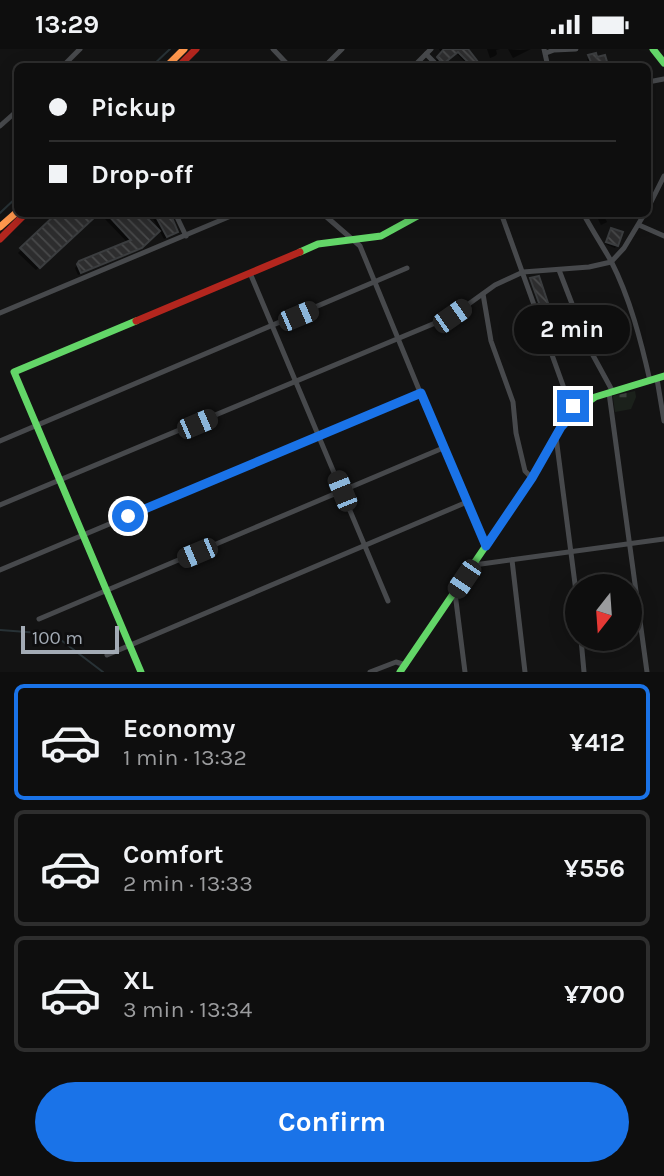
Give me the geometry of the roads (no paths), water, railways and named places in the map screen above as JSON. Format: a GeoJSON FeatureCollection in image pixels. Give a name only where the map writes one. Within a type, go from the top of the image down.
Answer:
{"type":"FeatureCollection","features":[{"type":"Feature","properties":{"kind":"street"},"geometry":{"type":"LineString","coordinates":[[66,63],[80,49]]}},
{"type":"Feature","properties":{"kind":"street"},"geometry":{"type":"LineString","coordinates":[[170,63],[184,49]]}},
{"type":"Feature","properties":{"kind":"street"},"geometry":{"type":"LineString","coordinates":[[182,63],[197,49]]}},
{"type":"Feature","properties":{"kind":"street"},"geometry":{"type":"LineString","coordinates":[[274,49],[286,63]]}},
{"type":"Feature","properties":{"kind":"street"},"geometry":{"type":"LineString","coordinates":[[328,63],[342,49]]}},
{"type":"Feature","properties":{"kind":"street"},"geometry":{"type":"LineString","coordinates":[[545,51],[576,49]]}},
{"type":"Feature","properties":{"kind":"street"},"geometry":{"type":"LineString","coordinates":[[653,49],[664,63]]}},
{"type":"Feature","properties":{"kind":"street"},"geometry":{"type":"LineString","coordinates":[[0,127],[14,114]]}},
{"type":"Feature","properties":{"kind":"street"},"geometry":{"type":"LineString","coordinates":[[651,202],[664,176]]}},
{"type":"Feature","properties":{"kind":"street"},"geometry":{"type":"LineString","coordinates":[[0,227],[14,215]]}},
{"type":"Feature","properties":{"kind":"street"},"geometry":{"type":"LineString","coordinates":[[0,239],[22,217]]}},
{"type":"Feature","properties":{"kind":"street"},"geometry":{"type":"LineString","coordinates":[[177,217],[186,236]]}},
{"type":"Feature","properties":{"kind":"street"},"geometry":{"type":"LineString","coordinates":[[0,313],[229,217]]}},
{"type":"Feature","properties":{"kind":"street"},"geometry":{"type":"LineString","coordinates":[[327,217],[360,246],[486,546]]}},
{"type":"Feature","properties":{"kind":"street"},"geometry":{"type":"LineString","coordinates":[[141,672],[14,372],[318,244],[381,236],[416,217]]}},
{"type":"Feature","properties":{"kind":"street"},"geometry":{"type":"LineString","coordinates":[[502,217],[565,391],[576,410]]}},
{"type":"Feature","properties":{"kind":"street"},"geometry":{"type":"LineString","coordinates":[[585,217],[611,262],[657,379],[664,421]]}},
{"type":"Feature","properties":{"kind":"street"},"geometry":{"type":"LineString","coordinates":[[0,505],[399,340],[452,316],[495,285],[523,272],[589,267],[611,262],[643,217]]}},
{"type":"Feature","properties":{"kind":"street"},"geometry":{"type":"LineString","coordinates":[[639,225],[664,236]]}},
{"type":"Feature","properties":{"kind":"street"},"geometry":{"type":"LineString","coordinates":[[0,441],[407,268]]}},
{"type":"Feature","properties":{"kind":"street"},"geometry":{"type":"LineString","coordinates":[[559,270],[589,348],[611,393],[647,672]]}},
{"type":"Feature","properties":{"kind":"street"},"geometry":{"type":"LineString","coordinates":[[250,273],[388,601]]}},
{"type":"Feature","properties":{"kind":"street"},"geometry":{"type":"LineString","coordinates":[[483,295],[491,341],[513,403],[516,433],[525,471],[532,478]]}},
{"type":"Feature","properties":{"kind":"street"},"geometry":{"type":"LineString","coordinates":[[400,672],[532,478],[555,436],[576,410],[595,397],[657,379]]}},
{"type":"Feature","properties":{"kind":"street"},"geometry":{"type":"LineString","coordinates":[[0,570],[421,393]]}},
{"type":"Feature","properties":{"kind":"street"},"geometry":{"type":"LineString","coordinates":[[555,436],[574,574]]}},
{"type":"Feature","properties":{"kind":"street"},"geometry":{"type":"LineString","coordinates":[[39,619],[443,448]]}},
{"type":"Feature","properties":{"kind":"street"},"geometry":{"type":"LineString","coordinates":[[107,655],[467,502]]}},
{"type":"Feature","properties":{"kind":"street"},"geometry":{"type":"LineString","coordinates":[[474,565],[664,539]]}},
{"type":"Feature","properties":{"kind":"street"},"geometry":{"type":"LineString","coordinates":[[512,560],[524,672]]}},
{"type":"Feature","properties":{"kind":"street"},"geometry":{"type":"LineString","coordinates":[[455,593],[464,672]]}},
{"type":"Feature","properties":{"kind":"street"},"geometry":{"type":"LineString","coordinates":[[582,651],[584,672]]}},
{"type":"Feature","properties":{"kind":"street"},"geometry":{"type":"LineString","coordinates":[[370,672],[396,662],[406,665]]}},
{"type":"Feature","properties":{"kind":"waterway"},"geometry":{"type":"LineString","coordinates":[[155,63],[170,49]]}},
{"type":"Feature","properties":{"kind":"waterway"},"geometry":{"type":"LineString","coordinates":[[0,213],[14,200]]}},
{"type":"Feature","properties":{"kind":"waterway"},"geometry":{"type":"LineString","coordinates":[[0,630],[53,634],[103,672]]}}]}
